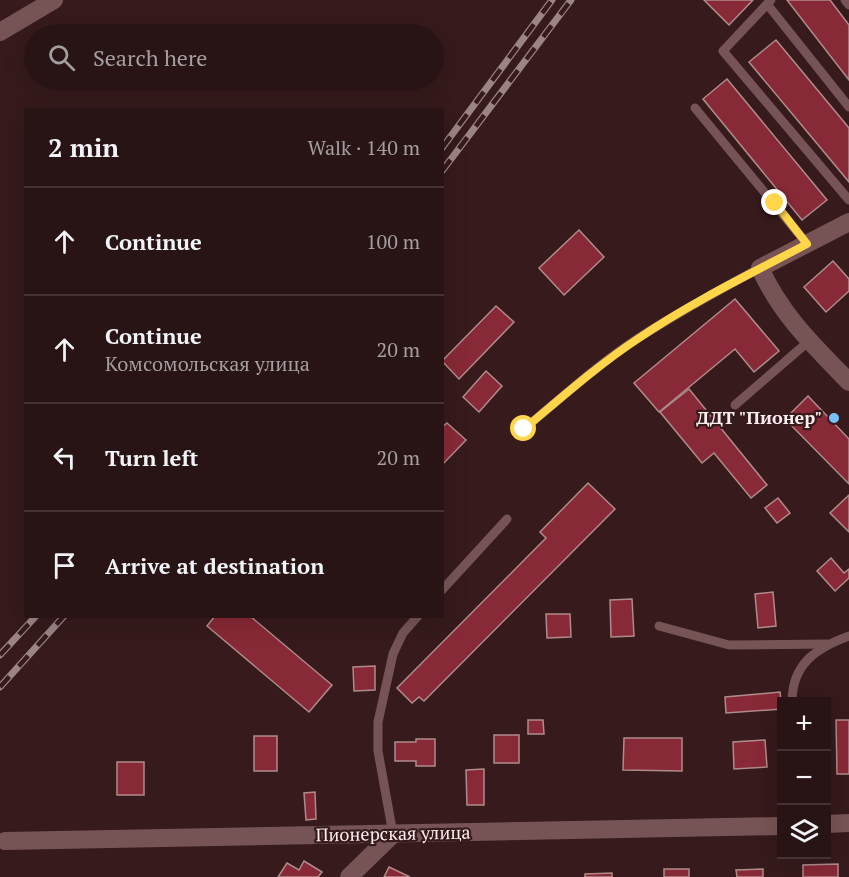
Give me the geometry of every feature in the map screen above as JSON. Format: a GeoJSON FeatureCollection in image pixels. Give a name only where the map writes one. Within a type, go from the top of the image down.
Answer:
{"type":"FeatureCollection","features":[{"type":"Feature","properties":{"kind":"street"},"geometry":{"type":"LineString","coordinates":[[0,32],[54,0]]}},
{"type":"Feature","properties":{"kind":"street"},"geometry":{"type":"LineString","coordinates":[[849,222],[760,268],[771,292],[784,312],[849,382]]}},
{"type":"Feature","properties":{"kind":"street"},"geometry":{"type":"LineString","coordinates":[[831,825],[849,824]]}},
{"type":"Feature","properties":{"kind":"street","name":"Пионерская улица"},"geometry":{"type":"LineString","coordinates":[[5,841],[777,826]]}},
{"type":"Feature","properties":{"kind":"street"},"geometry":{"type":"LineString","coordinates":[[349,877],[393,834]]}},
{"type":"Feature","properties":{"kind":"lane"},"geometry":{"type":"LineString","coordinates":[[845,0],[849,4]]}},
{"type":"Feature","properties":{"kind":"lane"},"geometry":{"type":"LineString","coordinates":[[849,107],[769,2],[723,51],[849,200]]}},
{"type":"Feature","properties":{"kind":"lane"},"geometry":{"type":"LineString","coordinates":[[695,108],[807,244]]}},
{"type":"Feature","properties":{"kind":"lane"},"geometry":{"type":"LineString","coordinates":[[524,429],[638,338],[698,301],[760,268]]}},
{"type":"Feature","properties":{"kind":"lane"},"geometry":{"type":"LineString","coordinates":[[735,405],[809,341]]}},
{"type":"Feature","properties":{"kind":"lane"},"geometry":{"type":"LineString","coordinates":[[444,588],[507,519]]}},
{"type":"Feature","properties":{"kind":"lane"},"geometry":{"type":"LineString","coordinates":[[393,834],[378,752],[378,722],[393,654],[403,633],[416,618]]}},
{"type":"Feature","properties":{"kind":"lane"},"geometry":{"type":"LineString","coordinates":[[659,626],[729,645],[827,644],[849,636]]}},
{"type":"Feature","properties":{"kind":"lane"},"geometry":{"type":"LineString","coordinates":[[793,697],[795,679],[800,668],[827,644]]}},
{"type":"Feature","properties":{"kind":"building"},"geometry":{"type":"Polygon","coordinates":[[[704,0],[753,0],[729,25],[704,0]]]}},
{"type":"Feature","properties":{"kind":"building"},"geometry":{"type":"Polygon","coordinates":[[[787,0],[830,0],[849,25],[849,80],[787,0]]]}},
{"type":"Feature","properties":{"kind":"building"},"geometry":{"type":"Polygon","coordinates":[[[776,40],[849,128],[849,182],[749,62],[776,40]]]}},
{"type":"Feature","properties":{"kind":"building"},"geometry":{"type":"Polygon","coordinates":[[[727,79],[827,200],[802,220],[703,99],[727,79]]]}},
{"type":"Feature","properties":{"kind":"building"},"geometry":{"type":"Polygon","coordinates":[[[579,230],[604,257],[564,295],[539,268],[579,230]]]}},
{"type":"Feature","properties":{"kind":"building"},"geometry":{"type":"Polygon","coordinates":[[[833,261],[849,279],[849,291],[826,312],[804,287],[833,261]]]}},
{"type":"Feature","properties":{"kind":"building"},"geometry":{"type":"Polygon","coordinates":[[[735,299],[779,351],[754,372],[735,349],[659,412],[634,383],[735,299]]]}},
{"type":"Feature","properties":{"kind":"building"},"geometry":{"type":"Polygon","coordinates":[[[496,306],[514,322],[459,379],[444,363],[444,359],[496,306]]]}},
{"type":"Feature","properties":{"kind":"building"},"geometry":{"type":"Polygon","coordinates":[[[486,371],[502,386],[479,412],[463,397],[486,371]]]}},
{"type":"Feature","properties":{"kind":"building"},"geometry":{"type":"Polygon","coordinates":[[[689,389],[767,485],[751,498],[714,453],[702,463],[660,412],[689,389]]]}},
{"type":"Feature","properties":{"kind":"building"},"geometry":{"type":"Polygon","coordinates":[[[808,396],[849,439],[849,484],[785,419],[808,396]]]}},
{"type":"Feature","properties":{"kind":"building"},"geometry":{"type":"Polygon","coordinates":[[[447,423],[466,440],[444,463],[444,425],[447,423]]]}},
{"type":"Feature","properties":{"kind":"building"},"geometry":{"type":"Polygon","coordinates":[[[588,483],[615,509],[424,701],[419,697],[412,703],[397,688],[546,538],[540,532],[588,483]]]}},
{"type":"Feature","properties":{"kind":"building"},"geometry":{"type":"Polygon","coordinates":[[[849,495],[849,532],[830,513],[849,495]]]}},
{"type":"Feature","properties":{"kind":"building"},"geometry":{"type":"Polygon","coordinates":[[[778,498],[790,513],[777,523],[765,508],[778,498]]]}},
{"type":"Feature","properties":{"kind":"building"},"geometry":{"type":"Polygon","coordinates":[[[831,558],[844,573],[849,569],[849,578],[835,591],[817,571],[831,558]]]}},
{"type":"Feature","properties":{"kind":"building"},"geometry":{"type":"Polygon","coordinates":[[[773,592],[776,626],[758,628],[755,594],[773,592]]]}},
{"type":"Feature","properties":{"kind":"building"},"geometry":{"type":"Polygon","coordinates":[[[632,599],[634,636],[611,637],[610,600],[632,599]]]}},
{"type":"Feature","properties":{"kind":"building"},"geometry":{"type":"Polygon","coordinates":[[[546,614],[570,614],[571,637],[547,638],[546,614]]]}},
{"type":"Feature","properties":{"kind":"building"},"geometry":{"type":"Polygon","coordinates":[[[213,618],[252,618],[332,685],[309,712],[207,626],[213,618]]]}},
{"type":"Feature","properties":{"kind":"building"},"geometry":{"type":"Polygon","coordinates":[[[375,666],[375,690],[354,691],[353,667],[375,666]]]}},
{"type":"Feature","properties":{"kind":"building"},"geometry":{"type":"Polygon","coordinates":[[[780,692],[781,697],[777,697],[777,709],[726,713],[725,697],[780,692]]]}},
{"type":"Feature","properties":{"kind":"building"},"geometry":{"type":"Polygon","coordinates":[[[528,720],[543,720],[544,734],[528,734],[528,720]]]}},
{"type":"Feature","properties":{"kind":"building"},"geometry":{"type":"Polygon","coordinates":[[[836,720],[849,720],[849,774],[837,774],[836,720]]]}},
{"type":"Feature","properties":{"kind":"building"},"geometry":{"type":"Polygon","coordinates":[[[494,735],[519,735],[519,763],[494,763],[494,735]]]}},
{"type":"Feature","properties":{"kind":"building"},"geometry":{"type":"Polygon","coordinates":[[[254,736],[277,736],[277,771],[254,771],[254,736]]]}},
{"type":"Feature","properties":{"kind":"building"},"geometry":{"type":"Polygon","coordinates":[[[624,738],[682,738],[682,771],[623,770],[624,738]]]}},
{"type":"Feature","properties":{"kind":"building"},"geometry":{"type":"Polygon","coordinates":[[[416,739],[435,739],[435,766],[416,766],[416,761],[395,761],[395,742],[416,742],[416,739]]]}},
{"type":"Feature","properties":{"kind":"building"},"geometry":{"type":"Polygon","coordinates":[[[765,740],[767,767],[734,769],[733,742],[765,740]]]}},
{"type":"Feature","properties":{"kind":"building"},"geometry":{"type":"Polygon","coordinates":[[[117,762],[144,762],[144,795],[117,795],[117,762]]]}},
{"type":"Feature","properties":{"kind":"building"},"geometry":{"type":"Polygon","coordinates":[[[484,769],[484,805],[467,805],[466,770],[484,769]]]}},
{"type":"Feature","properties":{"kind":"building"},"geometry":{"type":"Polygon","coordinates":[[[315,792],[316,819],[306,820],[304,793],[315,792]]]}},
{"type":"Feature","properties":{"kind":"building"},"geometry":{"type":"Polygon","coordinates":[[[304,861],[322,872],[318,877],[278,877],[287,863],[299,870],[304,861]]]}},
{"type":"Feature","properties":{"kind":"building"},"geometry":{"type":"Polygon","coordinates":[[[838,864],[838,877],[803,877],[803,865],[838,864]]]}},
{"type":"Feature","properties":{"kind":"building"},"geometry":{"type":"Polygon","coordinates":[[[389,867],[410,877],[384,877],[389,867]]]}},
{"type":"Feature","properties":{"kind":"building"},"geometry":{"type":"Polygon","coordinates":[[[664,869],[689,869],[689,877],[664,877],[664,869]]]}},
{"type":"Feature","properties":{"kind":"building"},"geometry":{"type":"Polygon","coordinates":[[[763,869],[763,877],[737,877],[736,870],[763,869]]]}},
{"type":"Feature","properties":{"kind":"building"},"geometry":{"type":"Polygon","coordinates":[[[612,873],[612,877],[585,877],[585,874],[612,873]]]}},
{"type":"Feature","properties":{"kind":"railway"},"geometry":{"type":"LineString","coordinates":[[444,145],[552,0]]}},
{"type":"Feature","properties":{"kind":"railway"},"geometry":{"type":"LineString","coordinates":[[444,168],[571,0]]}},
{"type":"Feature","properties":{"kind":"railway"},"geometry":{"type":"LineString","coordinates":[[0,655],[34,618]]}},
{"type":"Feature","properties":{"kind":"railway"},"geometry":{"type":"LineString","coordinates":[[0,687],[62,618]]}},
{"type":"Feature","properties":{"kind":"place","name":"ДДТ \"Пионер\""},"geometry":{"type":"Point","coordinates":[834,418]}},
{"type":"Feature","properties":{"kind":"route"},"geometry":{"type":"LineString","coordinates":[[524,429],[638,338],[698,301],[807,244],[775,203]]}}]}
